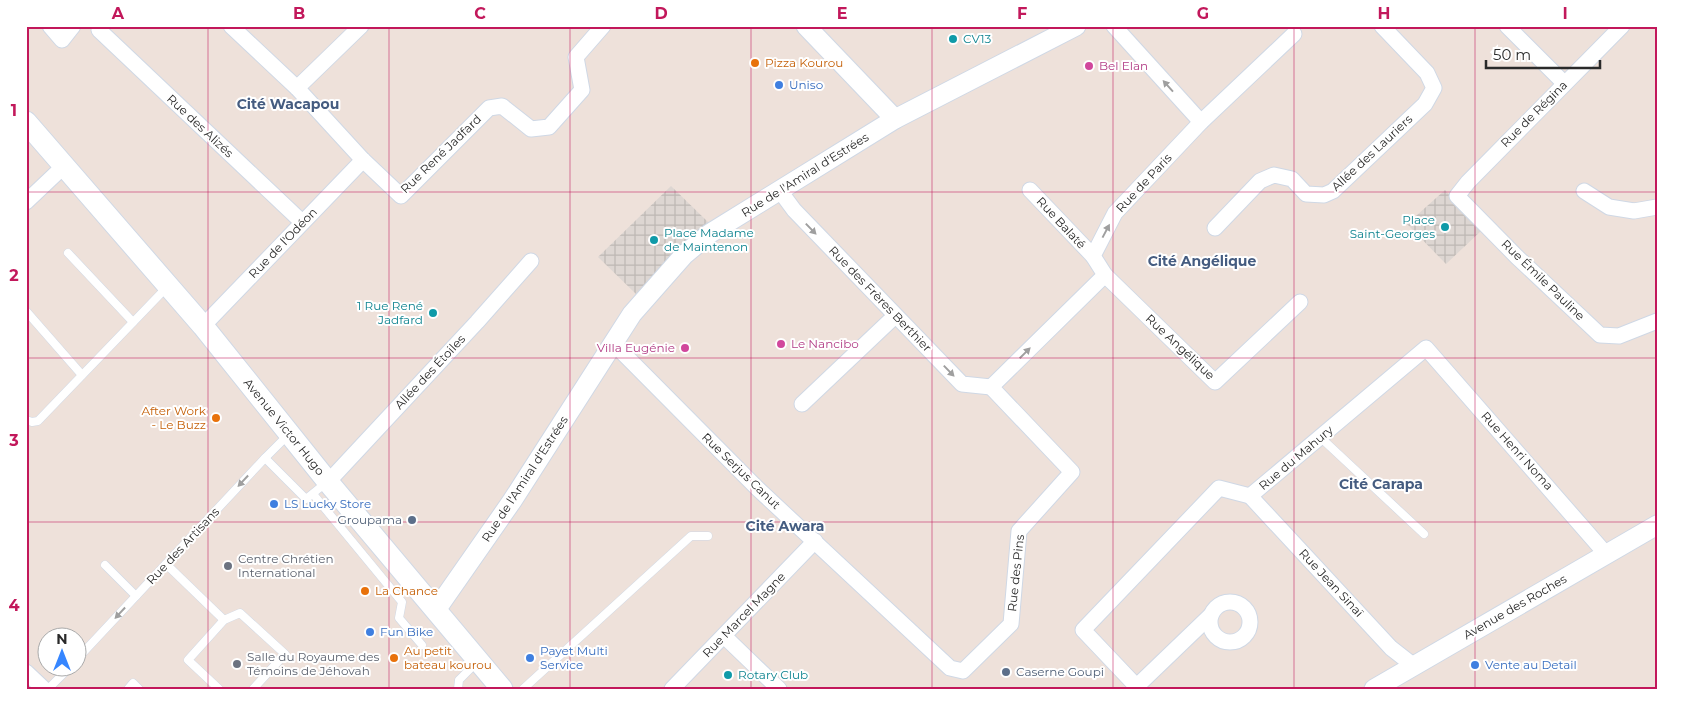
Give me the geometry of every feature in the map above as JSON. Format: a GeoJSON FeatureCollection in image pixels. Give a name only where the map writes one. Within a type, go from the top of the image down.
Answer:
{"type":"FeatureCollection","features":[{"type":"Feature","properties":{"kind":"main road","name":"Avenue Victor Hugo"},"geometry":{"type":"LineString","coordinates":[[26,122],[202,326],[290,434],[320,488],[391,572],[436,610],[502,689]]}},
{"type":"Feature","properties":{"kind":"street"},"geometry":{"type":"LineString","coordinates":[[50,26],[62,40],[73,26]]}},
{"type":"Feature","properties":{"kind":"street"},"geometry":{"type":"LineString","coordinates":[[297,88],[361,26]]}},
{"type":"Feature","properties":{"kind":"street","name":"Rue René Jadfard"},"geometry":{"type":"LineString","coordinates":[[363,160],[401,196],[489,108],[502,106],[530,129],[549,127],[582,90],[576,57],[603,26]]}},
{"type":"Feature","properties":{"kind":"street"},"geometry":{"type":"LineString","coordinates":[[806,26],[895,119]]}},
{"type":"Feature","properties":{"kind":"street","name":"Rue de l'Amiral d'Estrées"},"geometry":{"type":"LineString","coordinates":[[436,610],[512,501],[632,314],[684,255],[709,234],[895,119],[1076,26]]}},
{"type":"Feature","properties":{"kind":"street"},"geometry":{"type":"LineString","coordinates":[[1114,26],[1201,122]]}},
{"type":"Feature","properties":{"kind":"street","name":"Allée des Lauriers"},"geometry":{"type":"LineString","coordinates":[[1214,228],[1260,181],[1274,175],[1292,178],[1306,194],[1324,195],[1333,191],[1425,104],[1434,88],[1427,74],[1382,26]]}},
{"type":"Feature","properties":{"kind":"street"},"geometry":{"type":"LineString","coordinates":[[1507,26],[1564,83]]}},
{"type":"Feature","properties":{"kind":"street","name":"Rue de Régina"},"geometry":{"type":"LineString","coordinates":[[1468,182],[1622,26]]}},
{"type":"Feature","properties":{"kind":"street"},"geometry":{"type":"LineString","coordinates":[[234,27],[297,88],[363,160]]}},
{"type":"Feature","properties":{"kind":"street","name":"Rue des Alizés"},"geometry":{"type":"LineString","coordinates":[[99,30],[302,222]]}},
{"type":"Feature","properties":{"kind":"street","name":"Rue de Paris"},"geometry":{"type":"LineString","coordinates":[[1092,256],[1115,213],[1201,122],[1294,34]]}},
{"type":"Feature","properties":{"kind":"street","name":"Rue de l'Odéon"},"geometry":{"type":"LineString","coordinates":[[202,326],[209,321],[363,160]]}},
{"type":"Feature","properties":{"kind":"street"},"geometry":{"type":"LineString","coordinates":[[26,202],[64,166]]}},
{"type":"Feature","properties":{"kind":"street","name":"Rue Émile Pauline"},"geometry":{"type":"LineString","coordinates":[[1468,182],[1457,196],[1517,257],[1600,335],[1619,336],[1657,321]]}},
{"type":"Feature","properties":{"kind":"street","name":"Rue Balaté"},"geometry":{"type":"LineString","coordinates":[[1030,190],[1092,256]]}},
{"type":"Feature","properties":{"kind":"street","name":"Rue des Frères Berthier"},"geometry":{"type":"LineString","coordinates":[[780,191],[794,210],[962,384],[991,387]]}},
{"type":"Feature","properties":{"kind":"street"},"geometry":{"type":"LineString","coordinates":[[1584,191],[1609,207],[1634,211],[1657,207]]}},
{"type":"Feature","properties":{"kind":"street"},"geometry":{"type":"LineString","coordinates":[[991,387],[1105,275],[1092,256]]}},
{"type":"Feature","properties":{"kind":"street","name":"Allée des Étoiles"},"geometry":{"type":"LineString","coordinates":[[320,488],[477,322],[531,261]]}},
{"type":"Feature","properties":{"kind":"street","name":"Rue Angélique"},"geometry":{"type":"LineString","coordinates":[[1105,275],[1215,382],[1300,302]]}},
{"type":"Feature","properties":{"kind":"street"},"geometry":{"type":"LineString","coordinates":[[802,404],[895,316]]}},
{"type":"Feature","properties":{"kind":"street","name":"Rue Serjus Canut"},"geometry":{"type":"LineString","coordinates":[[613,343],[757,488],[950,668],[963,671]]}},
{"type":"Feature","properties":{"kind":"street","name":"Rue du Mahury"},"geometry":{"type":"LineString","coordinates":[[1138,688],[1083,630],[1219,488],[1250,496],[1426,348]]}},
{"type":"Feature","properties":{"kind":"street","name":"Rue Henri Noma"},"geometry":{"type":"LineString","coordinates":[[1426,348],[1606,554]]}},
{"type":"Feature","properties":{"kind":"street","name":"Rue des Pins"},"geometry":{"type":"LineString","coordinates":[[963,671],[1011,624],[1019,531],[1072,472],[991,387]]}},
{"type":"Feature","properties":{"kind":"street","name":"Rue Jean Sinaï"},"geometry":{"type":"LineString","coordinates":[[1250,496],[1391,648],[1414,666]]}},
{"type":"Feature","properties":{"kind":"street","name":"Avenue des Roches"},"geometry":{"type":"LineString","coordinates":[[1374,689],[1657,525]]}},
{"type":"Feature","properties":{"kind":"street","name":"Rue Marcel Magne"},"geometry":{"type":"LineString","coordinates":[[672,689],[815,541]]}},
{"type":"Feature","properties":{"kind":"street"},"geometry":{"type":"LineString","coordinates":[[1138,688],[1211,615]]}},
{"type":"Feature","properties":{"kind":"street"},"geometry":{"type":"LineString","coordinates":[[724,636],[779,689]]}},
{"type":"Feature","properties":{"kind":"street"},"geometry":{"type":"LineString","coordinates":[[26,672],[46,689]]}},
{"type":"Feature","properties":{"kind":"lane"},"geometry":{"type":"LineString","coordinates":[[68,253],[132,322]]}},
{"type":"Feature","properties":{"kind":"lane"},"geometry":{"type":"LineString","coordinates":[[26,420],[38,421],[168,286]]}},
{"type":"Feature","properties":{"kind":"lane"},"geometry":{"type":"LineString","coordinates":[[26,311],[82,375]]}},
{"type":"Feature","properties":{"kind":"lane","name":"Rue des Artisans"},"geometry":{"type":"LineString","coordinates":[[88,647],[265,458],[290,434]]}},
{"type":"Feature","properties":{"kind":"lane"},"geometry":{"type":"LineString","coordinates":[[1320,437],[1424,534]]}},
{"type":"Feature","properties":{"kind":"lane"},"geometry":{"type":"LineString","coordinates":[[265,458],[306,499],[320,488]]}},
{"type":"Feature","properties":{"kind":"lane"},"geometry":{"type":"LineString","coordinates":[[523,689],[691,536],[708,536]]}},
{"type":"Feature","properties":{"kind":"lane"},"geometry":{"type":"LineString","coordinates":[[166,564],[224,620]]}},
{"type":"Feature","properties":{"kind":"lane"},"geometry":{"type":"LineString","coordinates":[[105,566],[136,596]]}},
{"type":"Feature","properties":{"kind":"lane"},"geometry":{"type":"LineString","coordinates":[[391,572],[402,602],[399,618],[422,645]]}},
{"type":"Feature","properties":{"kind":"lane"},"geometry":{"type":"LineString","coordinates":[[219,689],[188,660],[224,620],[240,613],[285,654],[253,689]]}},
{"type":"Feature","properties":{"kind":"lane"},"geometry":{"type":"LineString","coordinates":[[458,689],[459,680],[478,661]]}},
{"type":"Feature","properties":{"kind":"lane"},"geometry":{"type":"LineString","coordinates":[[46,689],[58,678]]}},
{"type":"Feature","properties":{"kind":"lane"},"geometry":{"type":"LineString","coordinates":[[128,689],[133,683],[139,689]]}},
{"type":"Feature","properties":{"kind":"shaded area","name":"Place Madame de Maintenon"},"geometry":{"type":"Polygon","coordinates":[[[671,186],[709,223],[636,294],[598,257],[671,186]]]}},
{"type":"Feature","properties":{"kind":"shaded area","name":"Place Saint-Georges"},"geometry":{"type":"Polygon","coordinates":[[[1445,190],[1482,230],[1446,264],[1407,224],[1445,190]]]}},
{"type":"Feature","properties":{"kind":"place","name":"CV13"},"geometry":{"type":"Point","coordinates":[953,39]}},
{"type":"Feature","properties":{"kind":"place","name":"Pizza Kourou"},"geometry":{"type":"Point","coordinates":[755,63]}},
{"type":"Feature","properties":{"kind":"place","name":"Bel Elan"},"geometry":{"type":"Point","coordinates":[1089,66]}},
{"type":"Feature","properties":{"kind":"place","name":"Uniso"},"geometry":{"type":"Point","coordinates":[779,85]}},
{"type":"Feature","properties":{"kind":"place","name":"Place Saint-Georges"},"geometry":{"type":"Point","coordinates":[1445,227]}},
{"type":"Feature","properties":{"kind":"place","name":"Place Madame de Maintenon"},"geometry":{"type":"Point","coordinates":[654,240]}},
{"type":"Feature","properties":{"kind":"place","name":"1 Rue René Jadfard"},"geometry":{"type":"Point","coordinates":[433,313]}},
{"type":"Feature","properties":{"kind":"place","name":"Le Nancibo"},"geometry":{"type":"Point","coordinates":[781,344]}},
{"type":"Feature","properties":{"kind":"place","name":"Villa Eugénie"},"geometry":{"type":"Point","coordinates":[685,348]}},
{"type":"Feature","properties":{"kind":"place","name":"After Work - Le Buzz"},"geometry":{"type":"Point","coordinates":[216,418]}},
{"type":"Feature","properties":{"kind":"place","name":"LS Lucky Store"},"geometry":{"type":"Point","coordinates":[274,504]}},
{"type":"Feature","properties":{"kind":"place","name":"Groupama"},"geometry":{"type":"Point","coordinates":[412,520]}},
{"type":"Feature","properties":{"kind":"place","name":"Centre Chrétien International"},"geometry":{"type":"Point","coordinates":[228,566]}},
{"type":"Feature","properties":{"kind":"place","name":"La Chance"},"geometry":{"type":"Point","coordinates":[365,591]}},
{"type":"Feature","properties":{"kind":"place","name":"Fun Bike"},"geometry":{"type":"Point","coordinates":[370,632]}},
{"type":"Feature","properties":{"kind":"place","name":"Au petit bateau kourou"},"geometry":{"type":"Point","coordinates":[394,658]}},
{"type":"Feature","properties":{"kind":"place","name":"Payet Multi Service"},"geometry":{"type":"Point","coordinates":[530,658]}},
{"type":"Feature","properties":{"kind":"place","name":"Salle du Royaume des Témoins de Jéhovah"},"geometry":{"type":"Point","coordinates":[237,664]}},
{"type":"Feature","properties":{"kind":"place","name":"Vente au Detail"},"geometry":{"type":"Point","coordinates":[1475,665]}},
{"type":"Feature","properties":{"kind":"place","name":"Caserne Goupi"},"geometry":{"type":"Point","coordinates":[1006,672]}},
{"type":"Feature","properties":{"kind":"place","name":"Rotary Club"},"geometry":{"type":"Point","coordinates":[728,675]}},
{"type":"Feature","properties":{"kind":"district","name":"Cité Wacapou"},"geometry":{"type":"Point","coordinates":[288,104]}},
{"type":"Feature","properties":{"kind":"district","name":"Cité Angélique"},"geometry":{"type":"Point","coordinates":[1202,261]}},
{"type":"Feature","properties":{"kind":"district","name":"Cité Carapa"},"geometry":{"type":"Point","coordinates":[1381,484]}},
{"type":"Feature","properties":{"kind":"district","name":"Cité Awara"},"geometry":{"type":"Point","coordinates":[785,526]}}]}
